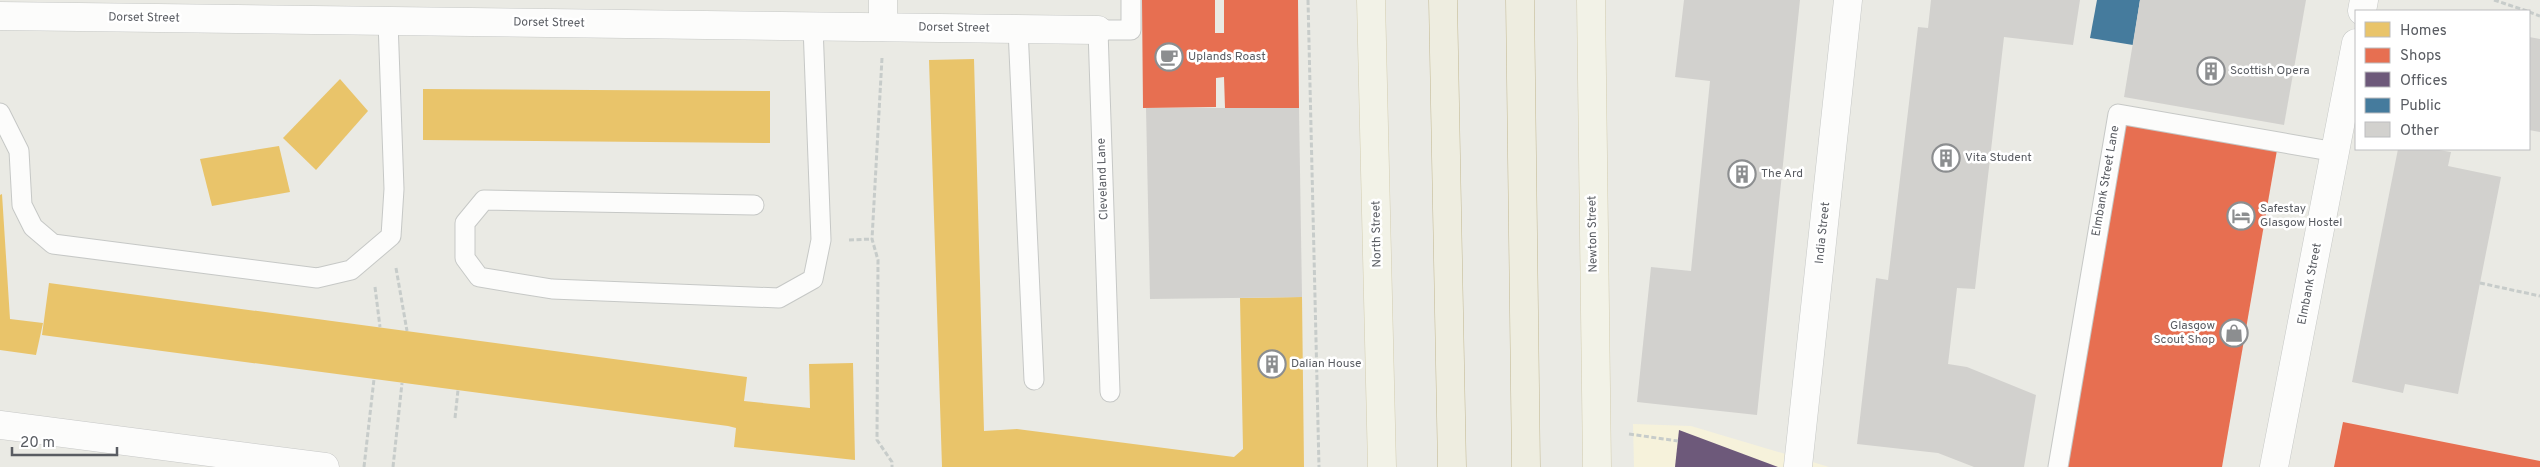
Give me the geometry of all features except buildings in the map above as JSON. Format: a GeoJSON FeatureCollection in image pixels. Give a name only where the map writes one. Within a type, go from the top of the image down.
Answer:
{"type":"FeatureCollection","features":[{"type":"Feature","properties":{"kind":"highway"},"geometry":{"type":"LineString","coordinates":[[1444,0],[1452,467]]}},
{"type":"Feature","properties":{"kind":"highway"},"geometry":{"type":"LineString","coordinates":[[1520,0],[1526,467]]}},
{"type":"Feature","properties":{"kind":"main road","name":"North Street"},"geometry":{"type":"LineString","coordinates":[[1371,0],[1382,467]]}},
{"type":"Feature","properties":{"kind":"main road","name":"Newton Street"},"geometry":{"type":"LineString","coordinates":[[1591,0],[1595,430],[1597,467]]}},
{"type":"Feature","properties":{"kind":"street"},"geometry":{"type":"LineString","coordinates":[[883,0],[883,27]]}},
{"type":"Feature","properties":{"kind":"street","name":"India Street"},"geometry":{"type":"LineString","coordinates":[[1798,466],[1848,0]]}},
{"type":"Feature","properties":{"kind":"street","name":"Dorset Street"},"geometry":{"type":"LineString","coordinates":[[0,16],[356,10],[388,21],[1098,30]]}},
{"type":"Feature","properties":{"kind":"street","name":"Elmbank Street"},"geometry":{"type":"LineString","coordinates":[[2274,467],[2355,48]]}},
{"type":"Feature","properties":{"kind":"street"},"geometry":{"type":"LineString","coordinates":[[0,425],[325,467]]}},
{"type":"Feature","properties":{"kind":"lane"},"geometry":{"type":"LineString","coordinates":[[1098,30],[1131,30],[1131,0]]}},
{"type":"Feature","properties":{"kind":"lane"},"geometry":{"type":"LineString","coordinates":[[0,113],[19,151],[22,205],[33,227],[53,244],[317,278],[351,270],[371,255],[391,236],[394,189],[388,21]]}},
{"type":"Feature","properties":{"kind":"lane"},"geometry":{"type":"LineString","coordinates":[[754,205],[484,200],[465,223],[465,258],[480,277],[552,288],[779,298],[813,279],[821,240],[813,26]]}},
{"type":"Feature","properties":{"kind":"lane"},"geometry":{"type":"LineString","coordinates":[[1018,29],[1034,380]]}},
{"type":"Feature","properties":{"kind":"lane","name":"Cleveland Lane"},"geometry":{"type":"LineString","coordinates":[[1098,30],[1110,392]]}},
{"type":"Feature","properties":{"kind":"lane","name":"Elmbank Street Lane"},"geometry":{"type":"LineString","coordinates":[[2058,467],[2118,114],[2336,152]]}},
{"type":"Feature","properties":{"kind":"path"},"geometry":{"type":"LineString","coordinates":[[1308,0],[1319,467]]}},
{"type":"Feature","properties":{"kind":"path"},"geometry":{"type":"LineString","coordinates":[[2494,0],[2522,10]]}},
{"type":"Feature","properties":{"kind":"path"},"geometry":{"type":"LineString","coordinates":[[883,27],[872,240],[878,260],[877,440],[892,462],[892,467]]}},
{"type":"Feature","properties":{"kind":"path"},"geometry":{"type":"LineString","coordinates":[[391,236],[407,331]]}},
{"type":"Feature","properties":{"kind":"path"},"geometry":{"type":"LineString","coordinates":[[371,255],[380,327]]}},
{"type":"Feature","properties":{"kind":"path"},"geometry":{"type":"LineString","coordinates":[[2480,283],[2540,296]]}},
{"type":"Feature","properties":{"kind":"path"},"geometry":{"type":"LineString","coordinates":[[364,467],[374,379]]}},
{"type":"Feature","properties":{"kind":"path"},"geometry":{"type":"LineString","coordinates":[[393,467],[402,383]]}},
{"type":"Feature","properties":{"kind":"path"},"geometry":{"type":"LineString","coordinates":[[455,418],[458,390]]}},
{"type":"Feature","properties":{"kind":"path"},"geometry":{"type":"LineString","coordinates":[[1595,430],[1678,441]]}},
{"type":"Feature","properties":{"kind":"shaded area"},"geometry":{"type":"Polygon","coordinates":[[[1633,424],[1691,426],[1829,467],[1634,467],[1633,424]]]}},
{"type":"Feature","properties":{"kind":"place","name":"Uplands Roast"},"geometry":{"type":"Point","coordinates":[1169,57]}},
{"type":"Feature","properties":{"kind":"place","name":"Scottish Opera"},"geometry":{"type":"Point","coordinates":[2211,71]}},
{"type":"Feature","properties":{"kind":"place","name":"Vita Student"},"geometry":{"type":"Point","coordinates":[1946,158]}},
{"type":"Feature","properties":{"kind":"place","name":"The Ard"},"geometry":{"type":"Point","coordinates":[1742,174]}},
{"type":"Feature","properties":{"kind":"place","name":"Safestay Glasgow Hostel"},"geometry":{"type":"Point","coordinates":[2241,216]}},
{"type":"Feature","properties":{"kind":"place","name":"Glasgow Scout Shop"},"geometry":{"type":"Point","coordinates":[2234,333]}},
{"type":"Feature","properties":{"kind":"place","name":"Dalian House"},"geometry":{"type":"Point","coordinates":[1272,364]}}]}
